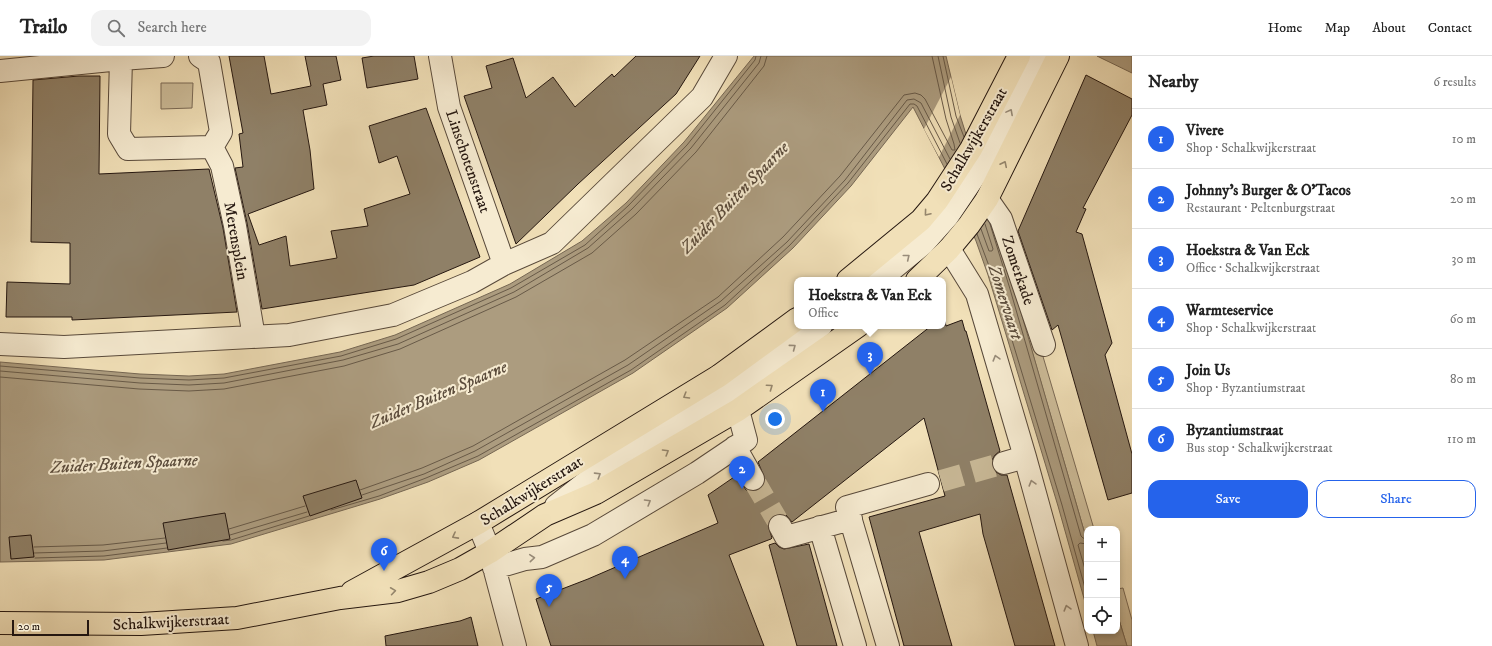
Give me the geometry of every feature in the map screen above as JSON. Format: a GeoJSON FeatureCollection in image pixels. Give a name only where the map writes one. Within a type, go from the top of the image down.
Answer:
{"type":"FeatureCollection","features":[{"type":"Feature","properties":{"kind":"main road","name":"Schalkwijkerstraat"},"geometry":{"type":"LineString","coordinates":[[852,277],[955,192],[971,149],[1019,56]]}},
{"type":"Feature","properties":{"kind":"main road"},"geometry":{"type":"LineString","coordinates":[[920,277],[949,249],[969,225],[987,199],[1058,56]]}},
{"type":"Feature","properties":{"kind":"main road","name":"Schalkwijkerstraat"},"geometry":{"type":"LineString","coordinates":[[340,598],[478,523],[719,376],[794,321]]}},
{"type":"Feature","properties":{"kind":"main road","name":"Schalkwijkerstraat"},"geometry":{"type":"LineString","coordinates":[[0,623],[141,624],[238,618],[340,598],[398,591],[429,582],[460,569],[492,560],[545,514],[596,493],[733,402],[853,329]]}},
{"type":"Feature","properties":{"kind":"street"},"geometry":{"type":"LineString","coordinates":[[0,71],[163,56]]}},
{"type":"Feature","properties":{"kind":"street"},"geometry":{"type":"LineString","coordinates":[[121,59],[119,134],[128,149],[212,147],[221,132],[209,62],[200,56]]}},
{"type":"Feature","properties":{"kind":"street","name":"Linschotenstraat"},"geometry":{"type":"LineString","coordinates":[[440,56],[449,107],[504,264]]}},
{"type":"Feature","properties":{"kind":"street"},"geometry":{"type":"LineString","coordinates":[[0,344],[64,347],[289,335],[393,315],[472,282],[504,264],[552,243],[702,97],[726,56]]}},
{"type":"Feature","properties":{"kind":"street","name":"Schalkwijkerstraat"},"geometry":{"type":"LineString","coordinates":[[882,277],[934,233],[955,192],[978,171],[1039,56]]}},
{"type":"Feature","properties":{"kind":"street","name":"Merensplein"},"geometry":{"type":"LineString","coordinates":[[212,147],[222,166],[235,226],[254,337]]}},
{"type":"Feature","properties":{"kind":"street","name":"Zomerkade"},"geometry":{"type":"LineString","coordinates":[[987,199],[1002,219],[1044,344]]}},
{"type":"Feature","properties":{"kind":"street"},"geometry":{"type":"LineString","coordinates":[[949,249],[977,294],[1025,458],[1077,646]]}},
{"type":"Feature","properties":{"kind":"street","name":"Schalkwijkerstraat"},"geometry":{"type":"LineString","coordinates":[[733,402],[818,329]]}},
{"type":"Feature","properties":{"kind":"street","name":"Schalkwijkerstraat"},"geometry":{"type":"LineString","coordinates":[[492,560],[542,558],[593,535],[697,473],[746,440],[733,402],[719,376]]}},
{"type":"Feature","properties":{"kind":"street"},"geometry":{"type":"LineString","coordinates":[[735,447],[753,479]]}},
{"type":"Feature","properties":{"kind":"street"},"geometry":{"type":"LineString","coordinates":[[1004,463],[1025,458]]}},
{"type":"Feature","properties":{"kind":"street"},"geometry":{"type":"LineString","coordinates":[[886,639],[847,507],[936,482]]}},
{"type":"Feature","properties":{"kind":"street"},"geometry":{"type":"LineString","coordinates":[[780,526],[786,536],[851,519]]}},
{"type":"Feature","properties":{"kind":"street"},"geometry":{"type":"LineString","coordinates":[[478,523],[492,560],[515,646]]}},
{"type":"Feature","properties":{"kind":"street"},"geometry":{"type":"LineString","coordinates":[[820,527],[855,646]]}},
{"type":"Feature","properties":{"kind":"street"},"geometry":{"type":"LineString","coordinates":[[830,559],[886,639]]}},
{"type":"Feature","properties":{"kind":"shaded area"},"geometry":{"type":"Polygon","coordinates":[[[161,83],[193,83],[192,108],[161,109],[161,83]]]}},
{"type":"Feature","properties":{"kind":"shaded area"},"geometry":{"type":"Polygon","coordinates":[[[1029,341],[1039,343],[1093,526],[1084,526],[1084,531],[1029,341]]]}},
{"type":"Feature","properties":{"kind":"shaded area"},"geometry":{"type":"Polygon","coordinates":[[[1120,588],[1123,588],[1132,620],[1132,646],[1127,646],[1120,623],[1120,588]]]}},
{"type":"Feature","properties":{"kind":"water"},"geometry":{"type":"Polygon","coordinates":[[[754,56],[946,56],[960,115],[1014,288],[1084,531],[1084,598],[1058,506],[988,275],[976,241],[946,171],[913,107],[851,186],[793,248],[727,308],[633,373],[479,460],[428,482],[380,499],[231,544],[104,560],[0,562],[0,362],[140,374],[189,376],[224,374],[340,352],[395,335],[510,284],[582,241],[626,203],[684,142],[754,56]]]}},
{"type":"Feature","properties":{"kind":"water"},"geometry":{"type":"Polygon","coordinates":[[[1097,56],[1132,56],[1132,73],[1099,57],[1097,56]]]}},
{"type":"Feature","properties":{"kind":"water"},"geometry":{"type":"Polygon","coordinates":[[[1120,623],[1127,646],[1097,646],[1094,634],[1120,634],[1120,623]]]}},
{"type":"Feature","properties":{"kind":"pier"},"geometry":{"type":"Polygon","coordinates":[[[951,77],[960,115],[939,157],[924,129],[951,77]]]}},
{"type":"Feature","properties":{"kind":"building"},"geometry":{"type":"Polygon","coordinates":[[[229,56],[264,56],[271,94],[311,86],[305,56],[336,56],[341,80],[323,84],[327,105],[303,110],[310,150],[314,189],[248,214],[259,245],[286,236],[290,266],[337,258],[331,231],[368,226],[364,209],[410,194],[397,156],[379,163],[369,126],[426,108],[480,257],[414,285],[262,309],[247,223],[235,168],[243,167],[239,134],[243,133],[229,56]]]}},
{"type":"Feature","properties":{"kind":"building"},"geometry":{"type":"Polygon","coordinates":[[[374,56],[414,56],[418,79],[367,88],[362,58],[374,56]]]}},
{"type":"Feature","properties":{"kind":"building"},"geometry":{"type":"Polygon","coordinates":[[[636,56],[700,56],[676,94],[578,184],[516,244],[464,96],[492,88],[486,66],[513,58],[526,98],[553,77],[575,107],[612,74],[614,77],[636,56]]]}},
{"type":"Feature","properties":{"kind":"building"},"geometry":{"type":"Polygon","coordinates":[[[1086,75],[1132,99],[1132,115],[1083,208],[1086,209],[1076,232],[1082,234],[1112,343],[1105,355],[1132,454],[1132,493],[1108,500],[1058,325],[1052,330],[1018,231],[1086,75]]]}},
{"type":"Feature","properties":{"kind":"building"},"geometry":{"type":"Polygon","coordinates":[[[79,76],[100,76],[99,174],[209,169],[223,228],[237,312],[72,320],[72,317],[6,317],[7,282],[70,284],[70,243],[31,242],[33,80],[79,76]]]}},
{"type":"Feature","properties":{"kind":"building"},"geometry":{"type":"Polygon","coordinates":[[[962,320],[1000,451],[992,460],[992,466],[996,472],[1001,475],[1007,475],[1055,646],[1015,646],[983,534],[980,514],[919,532],[952,646],[904,646],[869,517],[945,496],[924,418],[792,522],[786,515],[774,515],[769,520],[768,525],[771,539],[729,555],[764,646],[551,646],[536,599],[588,579],[718,523],[708,495],[737,475],[746,490],[759,490],[764,485],[765,479],[758,462],[927,329],[946,329],[946,326],[962,320]]]}},
{"type":"Feature","properties":{"kind":"building"},"geometry":{"type":"Polygon","coordinates":[[[356,480],[362,498],[310,516],[303,496],[356,480]]]}},
{"type":"Feature","properties":{"kind":"building"},"geometry":{"type":"Polygon","coordinates":[[[225,513],[230,539],[168,550],[163,523],[225,513]]]}},
{"type":"Feature","properties":{"kind":"building"},"geometry":{"type":"Polygon","coordinates":[[[31,535],[34,557],[11,559],[9,537],[31,535]]]}},
{"type":"Feature","properties":{"kind":"building"},"geometry":{"type":"Polygon","coordinates":[[[775,543],[784,549],[809,544],[837,646],[797,646],[769,545],[775,543]]]}},
{"type":"Feature","properties":{"kind":"building"},"geometry":{"type":"Polygon","coordinates":[[[471,617],[478,646],[386,646],[385,636],[460,621],[471,617]]]}},
{"type":"Feature","properties":{"kind":"tunnel"},"geometry":{"type":"LineString","coordinates":[[941,481],[1004,463]]}},
{"type":"Feature","properties":{"kind":"tunnel"},"geometry":{"type":"LineString","coordinates":[[753,479],[778,520]]}},
{"type":"Feature","properties":{"kind":"place","name":"Hoekstra & Van Eck"},"geometry":{"type":"Point","coordinates":[870,375]}},
{"type":"Feature","properties":{"kind":"place","name":"Vivere"},"geometry":{"type":"Point","coordinates":[823,412]}},
{"type":"Feature","properties":{"kind":"place","name":"Johnny's Burger & O'Tacos"},"geometry":{"type":"Point","coordinates":[742,489]}},
{"type":"Feature","properties":{"kind":"place","name":"Byzantiumstraat"},"geometry":{"type":"Point","coordinates":[384,571]}},
{"type":"Feature","properties":{"kind":"place","name":"Warmteservice"},"geometry":{"type":"Point","coordinates":[625,579]}},
{"type":"Feature","properties":{"kind":"place","name":"Join Us"},"geometry":{"type":"Point","coordinates":[549,607]}},
{"type":"Feature","properties":{"kind":"water label","name":"Zuider Buiten Spaarne"},"geometry":{"type":"Point","coordinates":[734,197]}},
{"type":"Feature","properties":{"kind":"water label","name":"Zomervaart"},"geometry":{"type":"Point","coordinates":[1006,302]}},
{"type":"Feature","properties":{"kind":"water label","name":"Zuider Buiten Spaarne"},"geometry":{"type":"Point","coordinates":[438,394]}},
{"type":"Feature","properties":{"kind":"water label","name":"Zuider Buiten Spaarne"},"geometry":{"type":"Point","coordinates":[124,463]}}]}
